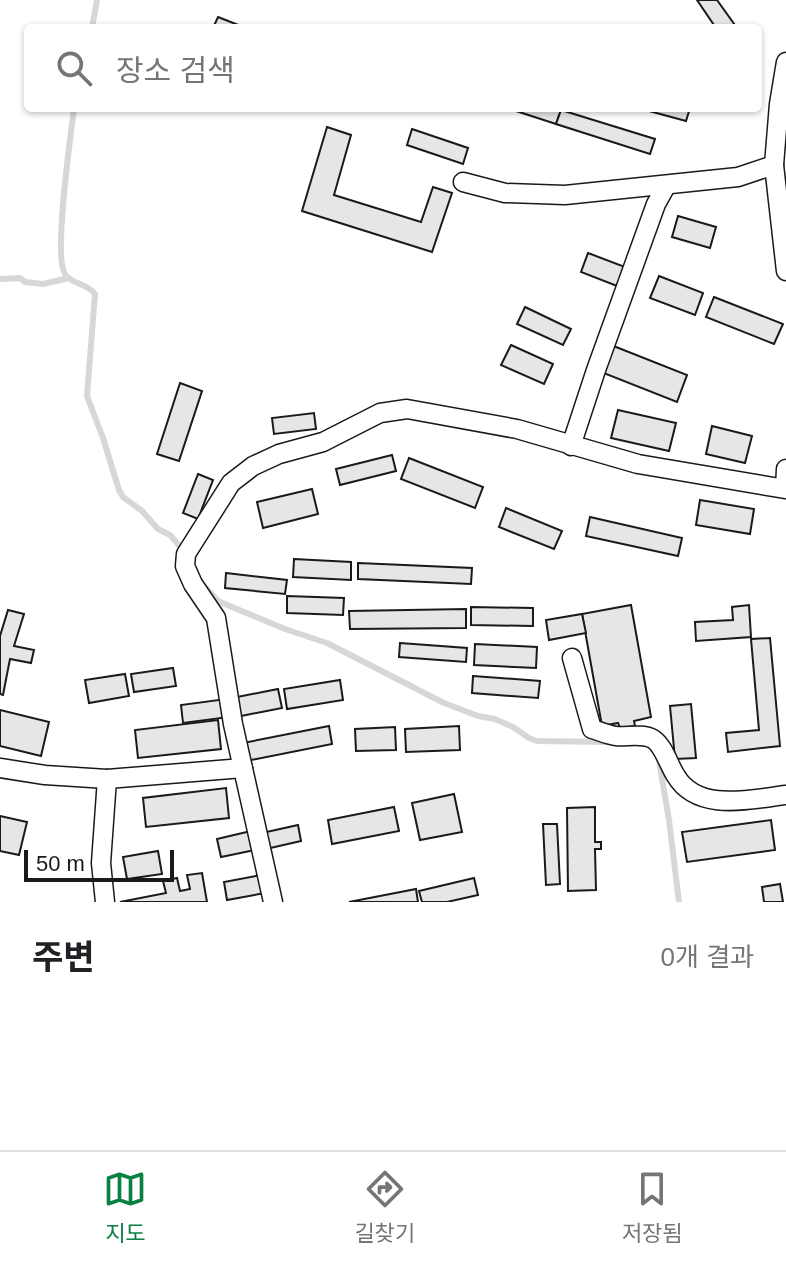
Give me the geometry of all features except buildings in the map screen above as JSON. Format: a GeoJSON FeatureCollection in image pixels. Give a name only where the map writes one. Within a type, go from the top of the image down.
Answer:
{"type":"FeatureCollection","features":[{"type":"Feature","properties":{"kind":"street"},"geometry":{"type":"LineString","coordinates":[[786,62],[774,165],[786,271]]}},
{"type":"Feature","properties":{"kind":"street"},"geometry":{"type":"LineString","coordinates":[[463,182],[505,193],[565,195],[738,177],[774,165]]}},
{"type":"Feature","properties":{"kind":"street"},"geometry":{"type":"LineString","coordinates":[[571,446],[656,204],[666,186]]}},
{"type":"Feature","properties":{"kind":"street"},"geometry":{"type":"LineString","coordinates":[[273,902],[233,724],[216,618],[185,566],[186,554],[231,483],[253,466],[279,454],[323,442],[380,413],[407,409],[517,429],[638,464],[785,490],[786,469]]}},
{"type":"Feature","properties":{"kind":"street"},"geometry":{"type":"LineString","coordinates":[[572,658],[592,729],[615,736],[652,739],[662,750],[681,784],[697,795],[722,802],[786,795]]}},
{"type":"Feature","properties":{"kind":"street"},"geometry":{"type":"LineString","coordinates":[[0,768],[107,779],[243,768]]}},
{"type":"Feature","properties":{"kind":"street"},"geometry":{"type":"LineString","coordinates":[[105,902],[101,863],[107,779]]}},
{"type":"Feature","properties":{"kind":"waterway"},"geometry":{"type":"LineString","coordinates":[[93,24],[97,0]]}},
{"type":"Feature","properties":{"kind":"waterway"},"geometry":{"type":"LineString","coordinates":[[74,112],[61,245],[65,274],[95,294],[87,396],[123,497],[142,511],[158,529],[170,535],[184,551]]}},
{"type":"Feature","properties":{"kind":"waterway"},"geometry":{"type":"LineString","coordinates":[[0,279],[20,278],[25,282],[43,284],[69,278]]}},
{"type":"Feature","properties":{"kind":"waterway"},"geometry":{"type":"LineString","coordinates":[[206,588],[218,601],[327,643],[444,703],[495,719],[529,738],[537,741],[611,742]]}},
{"type":"Feature","properties":{"kind":"waterway"},"geometry":{"type":"LineString","coordinates":[[658,755],[679,902]]}}]}
